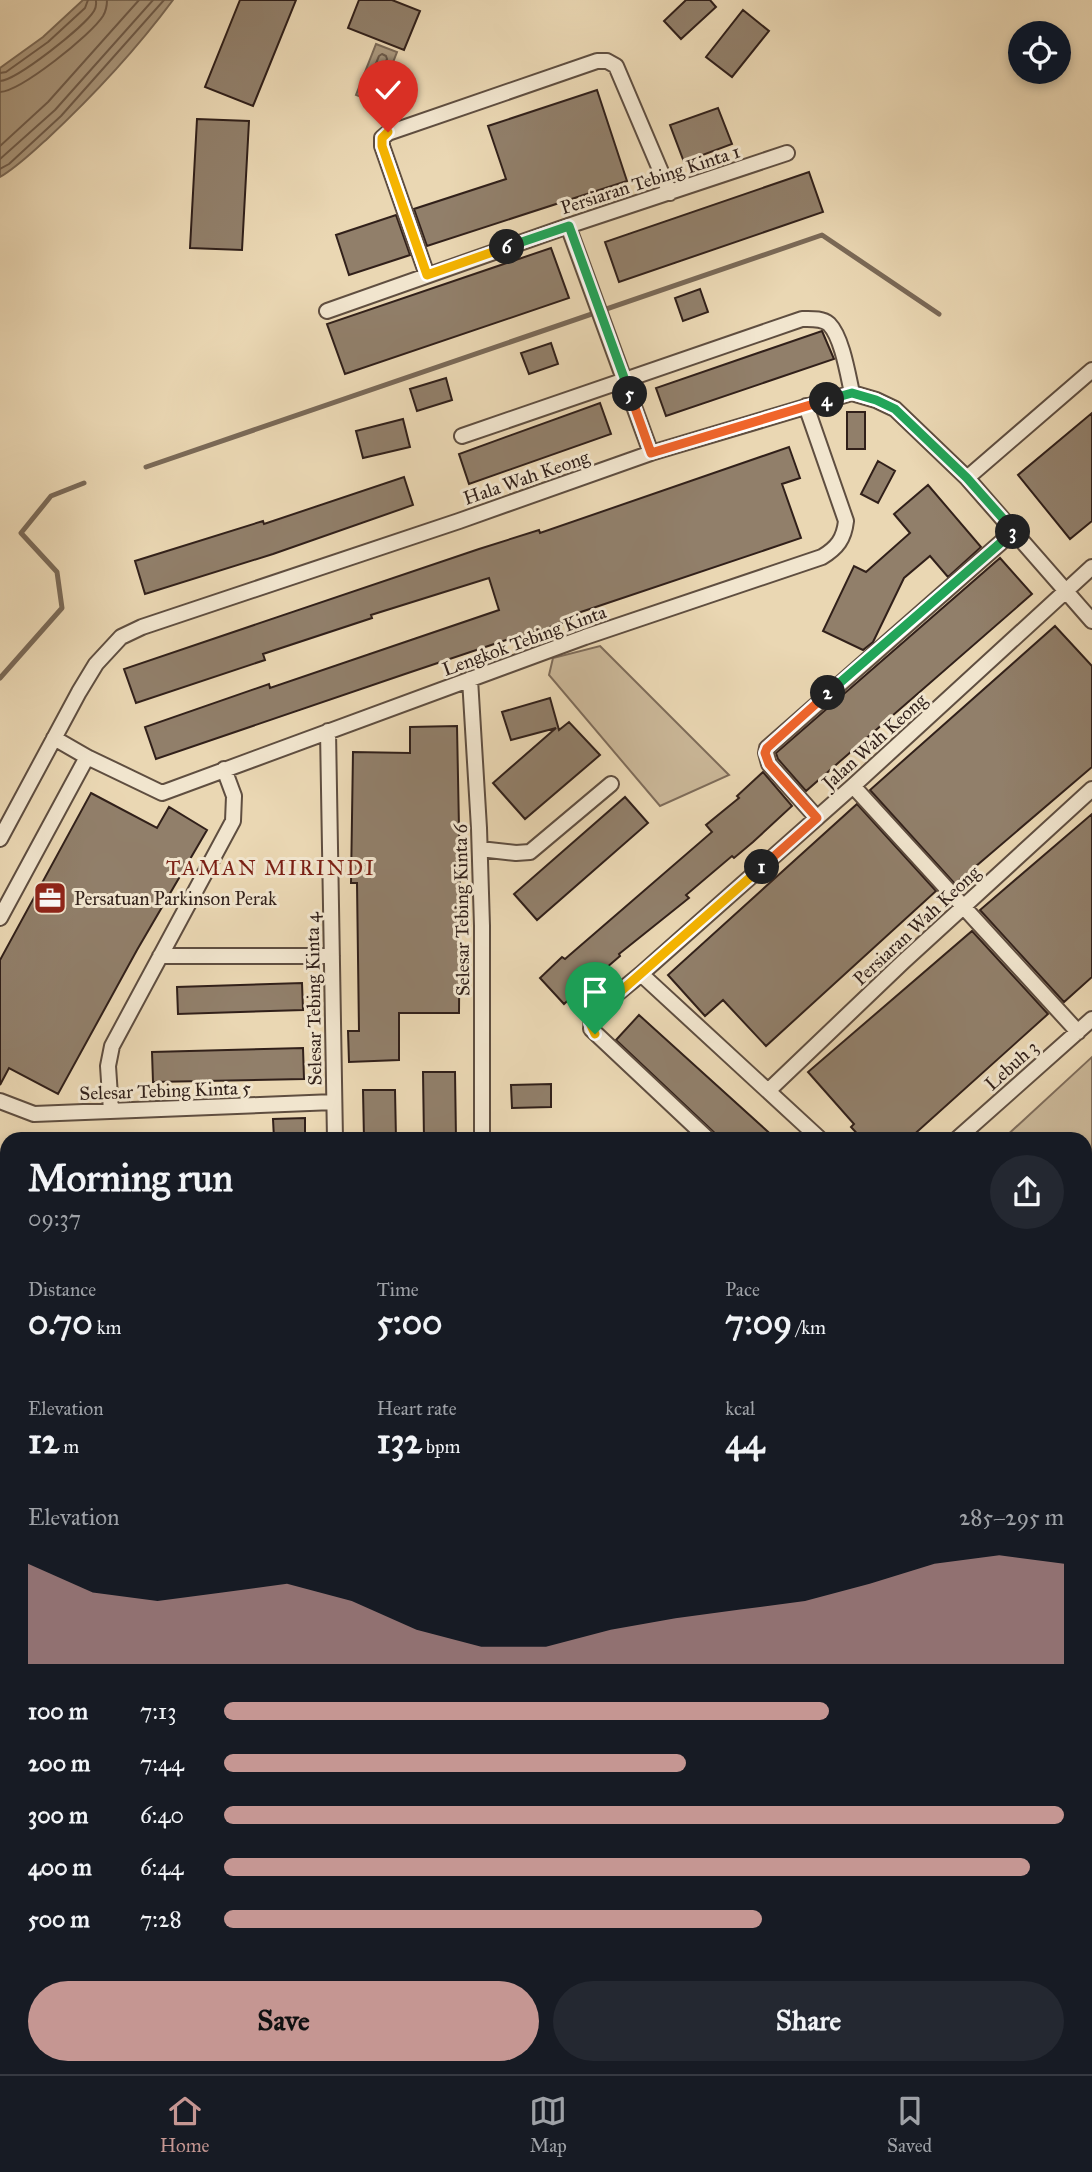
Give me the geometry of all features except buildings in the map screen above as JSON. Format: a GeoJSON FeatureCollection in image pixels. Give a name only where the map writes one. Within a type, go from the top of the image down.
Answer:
{"type":"FeatureCollection","features":[{"type":"Feature","properties":{"kind":"street"},"geometry":{"type":"LineString","coordinates":[[427,275],[382,146],[382,138],[388,132],[597,61],[607,61],[616,66],[670,193]]}},
{"type":"Feature","properties":{"kind":"street","name":"Persiaran Tebing Kinta 1"},"geometry":{"type":"LineString","coordinates":[[327,311],[787,153]]}},
{"type":"Feature","properties":{"kind":"street"},"geometry":{"type":"LineString","coordinates":[[569,226],[651,453]]}},
{"type":"Feature","properties":{"kind":"street"},"geometry":{"type":"LineString","coordinates":[[462,436],[802,319],[818,319],[829,324],[839,343],[852,393],[895,409],[967,478],[1092,621]]}},
{"type":"Feature","properties":{"kind":"street"},"geometry":{"type":"LineString","coordinates":[[967,478],[1092,370]]}},
{"type":"Feature","properties":{"kind":"street","name":"Hala Wah Keong"},"geometry":{"type":"LineString","coordinates":[[0,839],[96,664],[121,637],[142,627],[651,453],[852,393]]}},
{"type":"Feature","properties":{"kind":"street","name":"Lengkok Tebing Kinta"},"geometry":{"type":"LineString","coordinates":[[54,738],[162,793],[572,642],[822,557],[840,543],[846,521],[806,406]]}},
{"type":"Feature","properties":{"kind":"street"},"geometry":{"type":"LineString","coordinates":[[817,818],[769,764],[765,753],[767,748],[1014,531]]}},
{"type":"Feature","properties":{"kind":"street","name":"Jalan Wah Keong"},"geometry":{"type":"LineString","coordinates":[[701,1132],[591,1029],[592,1017],[853,786],[1092,567]]}},
{"type":"Feature","properties":{"kind":"street","name":"Selesar Tebing Kinta 6"},"geometry":{"type":"LineString","coordinates":[[470,680],[480,849],[482,1132]]}},
{"type":"Feature","properties":{"kind":"street","name":"Selesar Tebing Kinta 4"},"geometry":{"type":"LineString","coordinates":[[328,731],[335,1132]]}},
{"type":"Feature","properties":{"kind":"street"},"geometry":{"type":"LineString","coordinates":[[0,918],[87,757]]}},
{"type":"Feature","properties":{"kind":"street"},"geometry":{"type":"LineString","coordinates":[[111,1111],[109,1055],[233,821],[234,796],[224,769]]}},
{"type":"Feature","properties":{"kind":"street"},"geometry":{"type":"LineString","coordinates":[[480,849],[530,852],[611,784]]}},
{"type":"Feature","properties":{"kind":"street"},"geometry":{"type":"LineString","coordinates":[[853,786],[1078,1032]]}},
{"type":"Feature","properties":{"kind":"street","name":"Persiaran Wah Keong"},"geometry":{"type":"LineString","coordinates":[[768,1091],[1092,789]]}},
{"type":"Feature","properties":{"kind":"street"},"geometry":{"type":"LineString","coordinates":[[160,956],[332,956]]}},
{"type":"Feature","properties":{"kind":"street"},"geometry":{"type":"LineString","coordinates":[[641,974],[812,1132]]}},
{"type":"Feature","properties":{"kind":"street","name":"Lebuh 3"},"geometry":{"type":"LineString","coordinates":[[965,1132],[1092,1019]]}},
{"type":"Feature","properties":{"kind":"street","name":"Selesar Tebing Kinta 5"},"geometry":{"type":"LineString","coordinates":[[0,1101],[34,1114],[334,1102]]}},
{"type":"Feature","properties":{"kind":"shaded area"},"geometry":{"type":"Polygon","coordinates":[[[600,646],[729,775],[660,806],[549,675],[553,658],[600,646]]]}},
{"type":"Feature","properties":{"kind":"shaded area"},"geometry":{"type":"Polygon","coordinates":[[[1092,1057],[1092,1132],[1011,1132],[1092,1057]]]}},
{"type":"Feature","properties":{"kind":"water"},"geometry":{"type":"Polygon","coordinates":[[[83,0],[173,0],[128,55],[80,107],[29,155],[0,177],[0,68],[43,37],[83,0]]]}},
{"type":"Feature","properties":{"kind":"water"},"geometry":{"type":"Polygon","coordinates":[[[376,44],[397,52],[377,103],[356,95],[376,44]]]}},
{"type":"Feature","properties":{"kind":"waterway"},"geometry":{"type":"LineString","coordinates":[[146,467],[822,235],[939,314]]}},
{"type":"Feature","properties":{"kind":"waterway"},"geometry":{"type":"LineString","coordinates":[[0,678],[62,608],[57,572],[21,533],[51,496],[84,483]]}},
{"type":"Feature","properties":{"kind":"place","name":"Persatuan Parkinson Perak"},"geometry":{"type":"Point","coordinates":[50,898]}},
{"type":"Feature","properties":{"kind":"district","name":"TAMAN MIRINDI"},"geometry":{"type":"Point","coordinates":[271,868]}},
{"type":"Feature","properties":{"kind":"route"},"geometry":{"type":"LineString","coordinates":[[388,132],[382,138],[382,146],[427,275],[569,226],[651,453],[852,393],[895,409],[967,478],[1014,531],[771,743],[765,753],[769,764],[817,818],[596,1013],[590,1023],[595,1034]]}}]}
